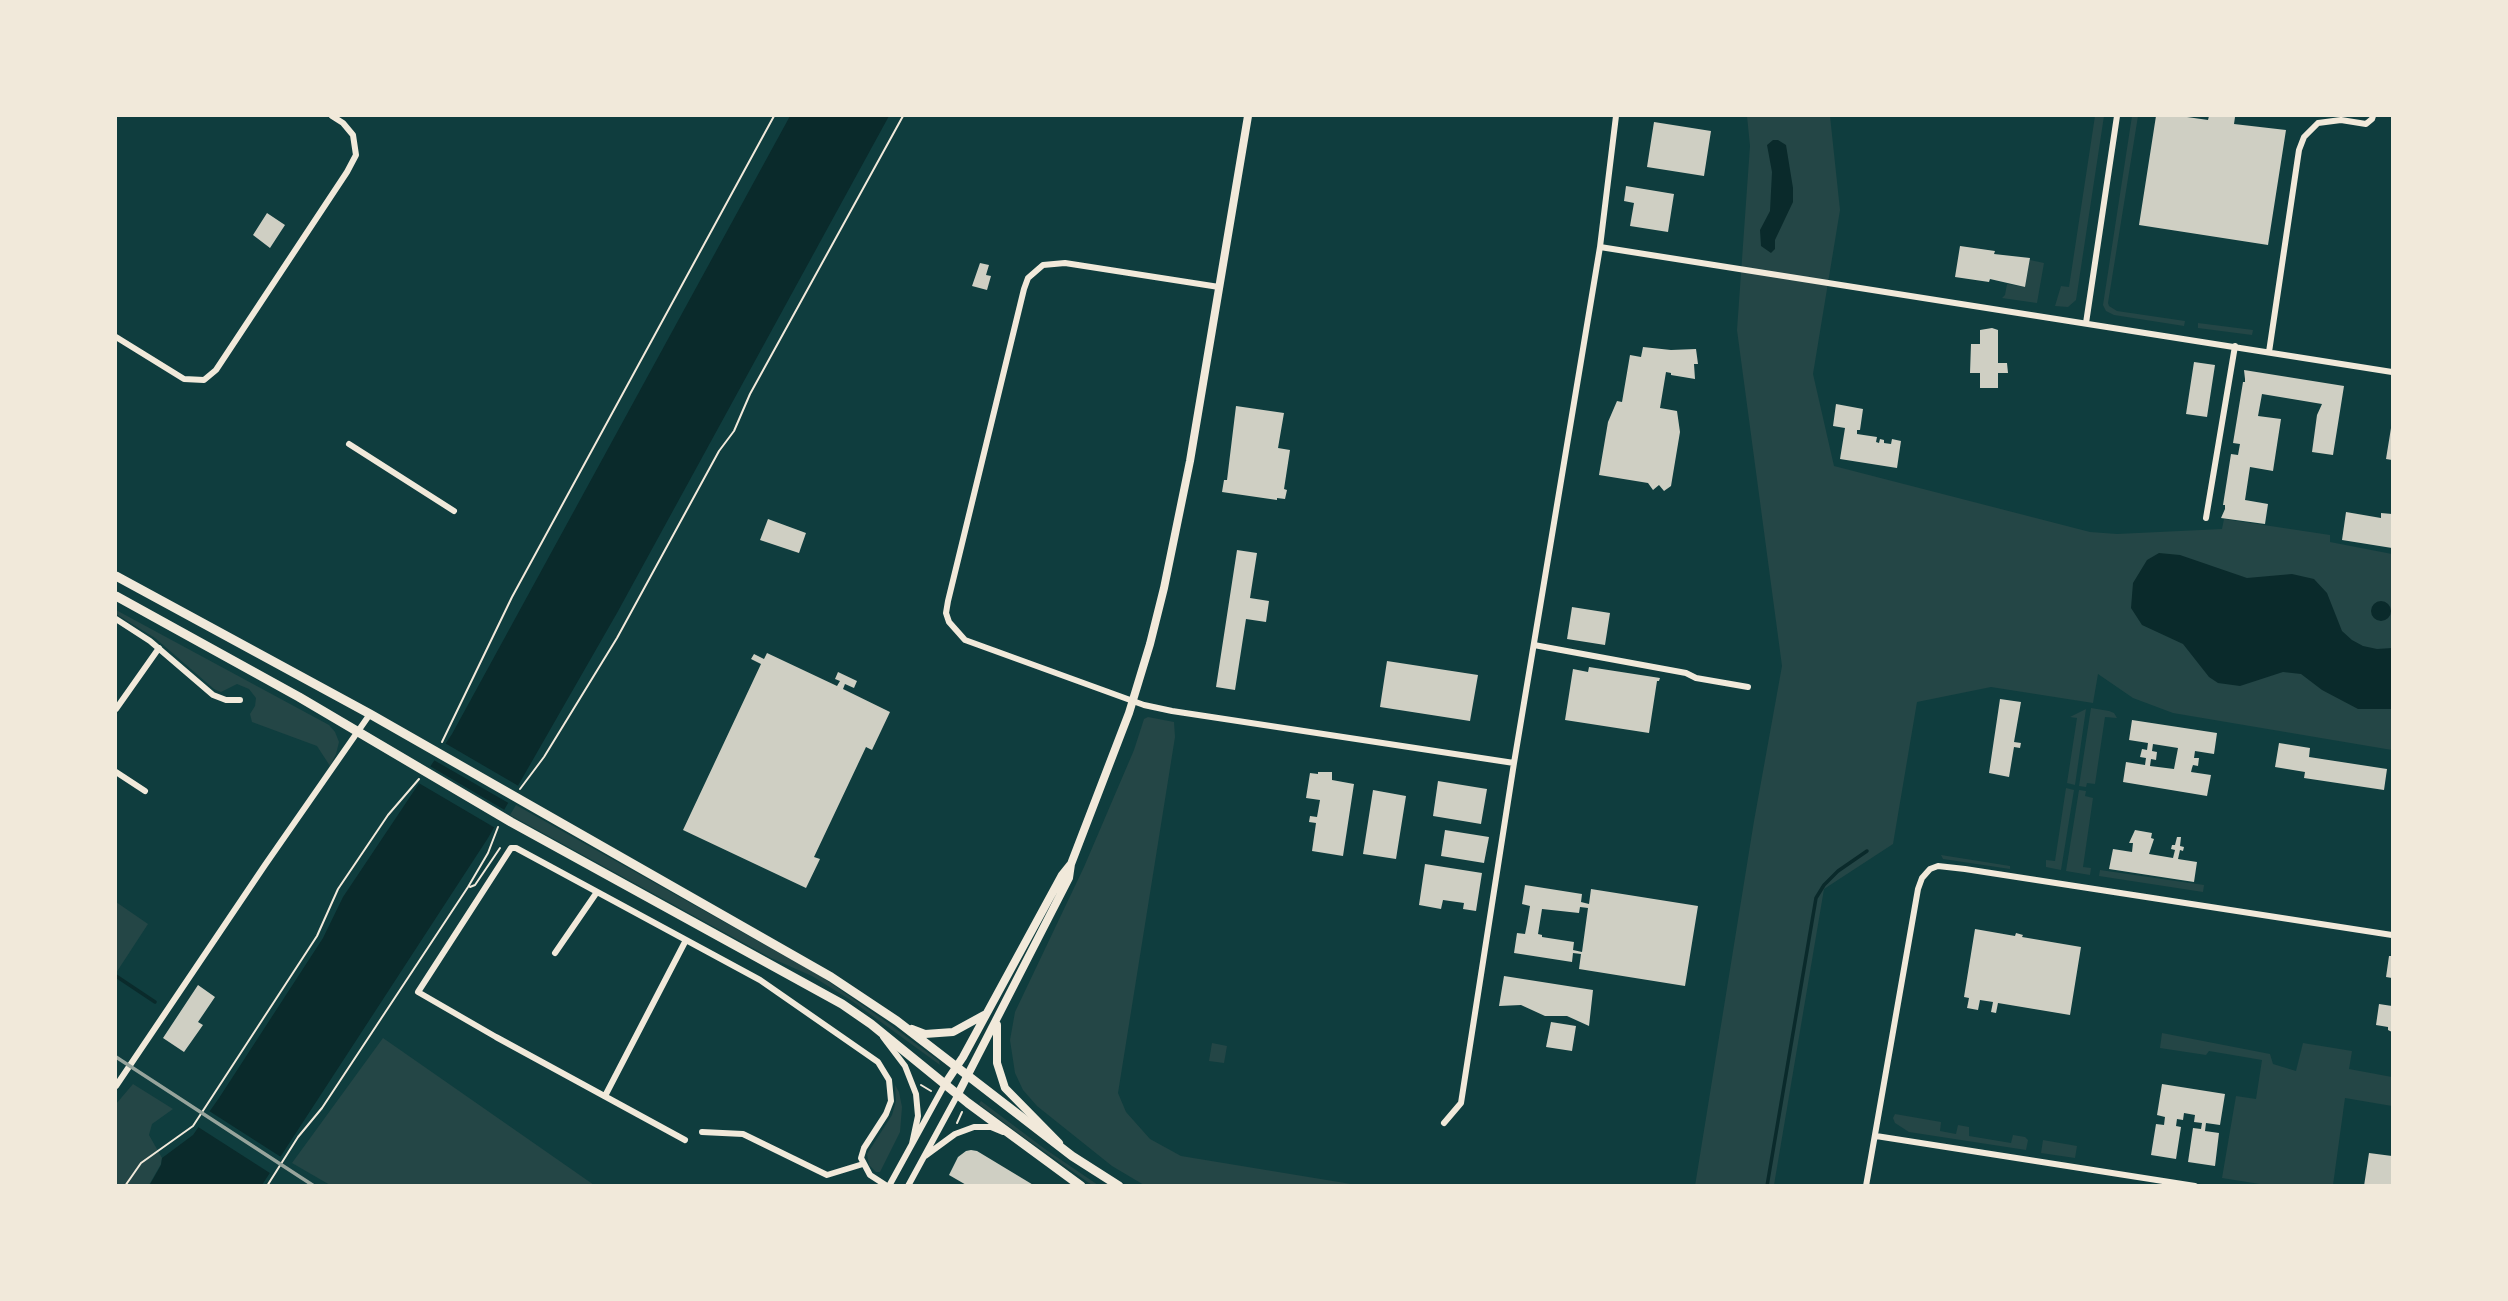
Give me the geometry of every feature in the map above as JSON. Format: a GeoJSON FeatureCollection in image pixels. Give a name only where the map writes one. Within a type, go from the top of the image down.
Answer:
{"type":"FeatureCollection","features":[{"type":"Feature","properties":{"kind":"main road"},"geometry":{"type":"LineString","coordinates":[[116,576],[433,749],[521,802],[831,977],[897,1021],[1072,1156],[1119,1185]]}},
{"type":"Feature","properties":{"kind":"main road"},"geometry":{"type":"LineString","coordinates":[[116,596],[511,822],[828,996],[874,1027],[1011,1135],[1081,1185]]}},
{"type":"Feature","properties":{"kind":"street"},"geometry":{"type":"LineString","coordinates":[[116,337],[184,379],[204,380],[216,370],[356,155],[353,135],[343,123],[332,116]]}},
{"type":"Feature","properties":{"kind":"street"},"geometry":{"type":"LineString","coordinates":[[908,1185],[1053,914],[1069,878],[1071,864],[1133,701],[1164,588],[1190,461],[1248,116]]}},
{"type":"Feature","properties":{"kind":"street"},"geometry":{"type":"LineString","coordinates":[[1444,1123],[1461,1103],[1514,763],[1600,247],[1616,116]]}},
{"type":"Feature","properties":{"kind":"street"},"geometry":{"type":"LineString","coordinates":[[2086,323],[2117,116]]}},
{"type":"Feature","properties":{"kind":"street"},"geometry":{"type":"LineString","coordinates":[[2269,352],[2299,150],[2304,137],[2318,123],[2329,120],[2366,124],[2373,116]]}},
{"type":"Feature","properties":{"kind":"street"},"geometry":{"type":"LineString","coordinates":[[1600,247],[2392,372]]}},
{"type":"Feature","properties":{"kind":"street"},"geometry":{"type":"LineString","coordinates":[[1219,286],[1065,262],[1043,265],[1028,278],[948,601],[946,612],[949,622],[965,640],[1133,701],[1171,711],[1514,763]]}},
{"type":"Feature","properties":{"kind":"street"},"geometry":{"type":"LineString","coordinates":[[2206,518],[2235,346]]}},
{"type":"Feature","properties":{"kind":"street"},"geometry":{"type":"LineString","coordinates":[[349,443],[454,511]]}},
{"type":"Feature","properties":{"kind":"street"},"geometry":{"type":"LineString","coordinates":[[116,619],[159,648],[213,695],[226,700],[240,700]]}},
{"type":"Feature","properties":{"kind":"street"},"geometry":{"type":"LineString","coordinates":[[1534,645],[1748,687]]}},
{"type":"Feature","properties":{"kind":"street"},"geometry":{"type":"LineString","coordinates":[[116,709],[159,648]]}},
{"type":"Feature","properties":{"kind":"street"},"geometry":{"type":"LineString","coordinates":[[116,1086],[265,864],[370,715]]}},
{"type":"Feature","properties":{"kind":"street"},"geometry":{"type":"LineString","coordinates":[[116,772],[145,790]]}},
{"type":"Feature","properties":{"kind":"street"},"geometry":{"type":"LineString","coordinates":[[685,1140],[418,992],[511,848],[516,848],[783,995],[868,1054],[883,1068],[889,1080],[891,1101],[886,1114],[864,1147],[863,1164],[870,1175],[888,1185],[1062,875],[1071,864]]}},
{"type":"Feature","properties":{"kind":"street"},"geometry":{"type":"LineString","coordinates":[[1866,1185],[1918,889],[1925,873],[1934,867],[1965,869],[2392,935]]}},
{"type":"Feature","properties":{"kind":"street"},"geometry":{"type":"LineString","coordinates":[[555,953],[597,892]]}},
{"type":"Feature","properties":{"kind":"street"},"geometry":{"type":"LineString","coordinates":[[605,1096],[686,940]]}},
{"type":"Feature","properties":{"kind":"street"},"geometry":{"type":"LineString","coordinates":[[897,1021],[925,1034],[940,1034],[954,1032],[986,1013]]}},
{"type":"Feature","properties":{"kind":"street"},"geometry":{"type":"LineString","coordinates":[[997,1022],[997,1063],[1006,1088],[1072,1156]]}},
{"type":"Feature","properties":{"kind":"street"},"geometry":{"type":"LineString","coordinates":[[874,1027],[905,1066],[913,1085],[918,1116],[912,1144]]}},
{"type":"Feature","properties":{"kind":"street"},"geometry":{"type":"LineString","coordinates":[[923,1157],[955,1134],[974,1127],[991,1127],[1011,1135]]}},
{"type":"Feature","properties":{"kind":"street"},"geometry":{"type":"LineString","coordinates":[[702,1132],[743,1134],[827,1175],[863,1164]]}},
{"type":"Feature","properties":{"kind":"street"},"geometry":{"type":"LineString","coordinates":[[1876,1136],[2195,1185]]}},
{"type":"Feature","properties":{"kind":"path"},"geometry":{"type":"LineString","coordinates":[[433,749],[512,597],[774,116]]}},
{"type":"Feature","properties":{"kind":"path"},"geometry":{"type":"LineString","coordinates":[[544,757],[617,638],[719,451],[739,423],[750,394],[903,116]]}},
{"type":"Feature","properties":{"kind":"path"},"geometry":{"type":"LineString","coordinates":[[125,1185],[141,1163],[187,1133],[192,1126],[317,936],[338,889],[420,770]]}},
{"type":"Feature","properties":{"kind":"path"},"geometry":{"type":"LineString","coordinates":[[468,887],[475,885],[502,845]]}},
{"type":"Feature","properties":{"kind":"path"},"geometry":{"type":"LineString","coordinates":[[267,1185],[298,1137],[322,1108],[475,874]]}},
{"type":"Feature","properties":{"kind":"path"},"geometry":{"type":"LineString","coordinates":[[913,1085],[921,1085],[936,1094]]}},
{"type":"Feature","properties":{"kind":"shaded area"},"geometry":{"type":"Polygon","coordinates":[[[790,116],[889,116],[617,613],[488,838],[262,1185],[149,1186],[162,1158],[193,1135],[219,1098],[323,938],[343,897],[452,734],[790,116]]]}},
{"type":"Feature","properties":{"kind":"shaded area"},"geometry":{"type":"Polygon","coordinates":[[[1747,116],[1830,116],[1840,210],[1813,374],[1834,466],[2090,532],[2117,534],[2222,529],[2224,519],[2330,535],[2330,542],[2392,554],[2392,750],[2173,713],[2133,698],[2098,674],[2093,703],[1991,687],[1917,702],[1893,844],[1824,889],[1774,1185],[1695,1186],[1782,666],[1737,330],[1750,146],[1747,116]]]}},
{"type":"Feature","properties":{"kind":"shaded area"},"geometry":{"type":"Polygon","coordinates":[[[2095,116],[2104,116],[2076,300],[2068,307],[2055,306],[2061,286],[2069,287],[2095,116]]]}},
{"type":"Feature","properties":{"kind":"shaded area"},"geometry":{"type":"Polygon","coordinates":[[[2132,116],[2138,116],[2108,303],[2117,311],[2185,321],[2184,326],[2114,315],[2106,311],[2103,305],[2132,116]]]}},
{"type":"Feature","properties":{"kind":"shaded area"},"geometry":{"type":"Polygon","coordinates":[[[1773,140],[1786,145],[1793,202],[1771,253],[1761,246],[1760,230],[1770,211],[1772,172],[1767,145],[1773,140]]]}},
{"type":"Feature","properties":{"kind":"shaded area"},"geometry":{"type":"Polygon","coordinates":[[[2030,260],[2044,263],[2037,303],[2002,298],[2007,284],[2025,287],[2030,260]]]}},
{"type":"Feature","properties":{"kind":"shaded area"},"geometry":{"type":"Polygon","coordinates":[[[2198,323],[2253,330],[2252,335],[2198,328],[2198,323]]]}},
{"type":"Feature","properties":{"kind":"shaded area"},"geometry":{"type":"Polygon","coordinates":[[[2159,553],[2180,555],[2247,578],[2292,574],[2314,579],[2327,593],[2342,631],[2352,640],[2377,649],[2392,648],[2392,709],[2358,709],[2322,690],[2301,674],[2283,672],[2240,686],[2218,683],[2209,677],[2183,644],[2142,625],[2131,608],[2133,583],[2147,560],[2159,553]]]}},
{"type":"Feature","properties":{"kind":"shaded area"},"geometry":{"type":"Polygon","coordinates":[[[2377,601],[2385,601],[2391,611],[2385,621],[2377,621],[2371,615],[2371,607],[2377,601]]]}},
{"type":"Feature","properties":{"kind":"shaded area"},"geometry":{"type":"Polygon","coordinates":[[[116,610],[329,725],[339,742],[330,766],[317,746],[252,722],[250,714],[256,698],[249,689],[237,684],[221,692],[214,689],[155,638],[116,614],[116,610]]]}},
{"type":"Feature","properties":{"kind":"shaded area"},"geometry":{"type":"Polygon","coordinates":[[[2091,708],[2109,711],[2117,718],[2105,717],[2095,784],[2087,783],[2086,787],[2079,786],[2091,708]]]}},
{"type":"Feature","properties":{"kind":"shaded area"},"geometry":{"type":"Polygon","coordinates":[[[2086,709],[2075,785],[2067,783],[2077,718],[2070,717],[2086,709]]]}},
{"type":"Feature","properties":{"kind":"shaded area"},"geometry":{"type":"Polygon","coordinates":[[[1148,717],[1174,722],[1175,737],[1118,1093],[1126,1112],[1150,1139],[1181,1156],[1357,1185],[1144,1185],[1112,1166],[1037,1106],[1023,1090],[1015,1073],[1010,1040],[1015,1012],[1084,867],[1134,750],[1144,719],[1148,717]]]}},
{"type":"Feature","properties":{"kind":"shaded area"},"geometry":{"type":"Polygon","coordinates":[[[2066,788],[2074,790],[2061,870],[2046,867],[2046,860],[2055,861],[2066,788]]]}},
{"type":"Feature","properties":{"kind":"shaded area"},"geometry":{"type":"Polygon","coordinates":[[[2079,790],[2086,791],[2085,796],[2093,798],[2083,867],[2091,868],[2090,875],[2066,871],[2079,790]]]}},
{"type":"Feature","properties":{"kind":"shaded area"},"geometry":{"type":"Polygon","coordinates":[[[516,805],[822,977],[939,1061],[940,1065],[852,1001],[812,976],[771,958],[510,815],[516,805]]]}},
{"type":"Feature","properties":{"kind":"shaded area"},"geometry":{"type":"Polygon","coordinates":[[[1941,855],[2010,866],[2010,869],[1943,859],[1941,855]]]}},
{"type":"Feature","properties":{"kind":"shaded area"},"geometry":{"type":"Polygon","coordinates":[[[2100,870],[2204,885],[2203,892],[2099,876],[2100,870]]]}},
{"type":"Feature","properties":{"kind":"shaded area"},"geometry":{"type":"Polygon","coordinates":[[[116,902],[148,924],[116,973],[116,902]]]}},
{"type":"Feature","properties":{"kind":"shaded area"},"geometry":{"type":"Polygon","coordinates":[[[2162,1033],[2270,1054],[2273,1064],[2296,1071],[2303,1043],[2352,1051],[2349,1069],[2392,1077],[2392,1106],[2345,1098],[2333,1185],[2266,1185],[2222,1178],[2236,1096],[2256,1099],[2262,1060],[2209,1051],[2206,1055],[2160,1048],[2162,1033]]]}},
{"type":"Feature","properties":{"kind":"shaded area"},"geometry":{"type":"Polygon","coordinates":[[[383,1038],[594,1185],[330,1185],[292,1163],[383,1038]]]}},
{"type":"Feature","properties":{"kind":"shaded area"},"geometry":{"type":"Polygon","coordinates":[[[1212,1043],[1227,1046],[1224,1063],[1209,1061],[1212,1043]]]}},
{"type":"Feature","properties":{"kind":"shaded area"},"geometry":{"type":"Polygon","coordinates":[[[133,1084],[173,1109],[152,1124],[149,1135],[162,1158],[149,1185],[116,1186],[116,1104],[133,1084]]]}},
{"type":"Feature","properties":{"kind":"shaded area"},"geometry":{"type":"Polygon","coordinates":[[[895,1085],[902,1107],[900,1132],[880,1172],[876,1172],[869,1165],[867,1154],[892,1115],[896,1101],[895,1085]]]}},
{"type":"Feature","properties":{"kind":"shaded area"},"geometry":{"type":"Polygon","coordinates":[[[981,1101],[1098,1185],[1092,1185],[1029,1141],[979,1104],[981,1101]]]}},
{"type":"Feature","properties":{"kind":"shaded area"},"geometry":{"type":"Polygon","coordinates":[[[1895,1114],[1941,1122],[1940,1131],[1956,1134],[1958,1125],[1969,1127],[1969,1136],[2011,1143],[2013,1135],[2025,1137],[2028,1140],[2026,1150],[1909,1132],[1895,1123],[1895,1114]]]}},
{"type":"Feature","properties":{"kind":"shaded area"},"geometry":{"type":"Polygon","coordinates":[[[2043,1140],[2077,1146],[2075,1158],[2041,1153],[2043,1140]]]}},
{"type":"Feature","properties":{"kind":"pier"},"geometry":{"type":"Polygon","coordinates":[[[443,742],[522,788],[512,805],[432,759],[443,742]]]}},
{"type":"Feature","properties":{"kind":"pier"},"geometry":{"type":"Polygon","coordinates":[[[428,765],[508,812],[497,829],[417,782],[428,765]]]}},
{"type":"Feature","properties":{"kind":"pier"},"geometry":{"type":"Polygon","coordinates":[[[206,1109],[284,1159],[273,1175],[195,1125],[206,1109]]]}},
{"type":"Feature","properties":{"kind":"building"},"geometry":{"type":"Polygon","coordinates":[[[2156,116],[2208,120],[2209,116],[2235,117],[2234,124],[2286,130],[2268,245],[2139,225],[2156,116]]]}},
{"type":"Feature","properties":{"kind":"building"},"geometry":{"type":"Polygon","coordinates":[[[1654,122],[1711,131],[1704,176],[1647,167],[1654,122]]]}},
{"type":"Feature","properties":{"kind":"building"},"geometry":{"type":"Polygon","coordinates":[[[1626,186],[1674,194],[1668,232],[1630,226],[1634,203],[1624,201],[1626,186]]]}},
{"type":"Feature","properties":{"kind":"building"},"geometry":{"type":"Polygon","coordinates":[[[267,213],[285,225],[270,248],[253,235],[267,213]]]}},
{"type":"Feature","properties":{"kind":"building"},"geometry":{"type":"Polygon","coordinates":[[[1960,246],[1995,251],[1994,254],[2030,258],[2025,287],[1990,279],[1989,282],[1955,277],[1960,246]]]}},
{"type":"Feature","properties":{"kind":"building"},"geometry":{"type":"Polygon","coordinates":[[[980,263],[989,265],[986,275],[991,276],[987,290],[972,286],[980,263]]]}},
{"type":"Feature","properties":{"kind":"building"},"geometry":{"type":"Polygon","coordinates":[[[1980,330],[1998,330],[1998,363],[2007,363],[2008,373],[1998,373],[1998,388],[1980,388],[1980,373],[1970,373],[1971,344],[1980,344],[1980,330]]]}},
{"type":"Feature","properties":{"kind":"building"},"geometry":{"type":"Polygon","coordinates":[[[1643,347],[1696,349],[1698,364],[1694,364],[1695,379],[1666,372],[1660,408],[1677,411],[1680,432],[1671,486],[1664,491],[1659,485],[1653,490],[1648,483],[1599,475],[1608,422],[1617,401],[1622,402],[1630,355],[1641,357],[1643,347]]]}},
{"type":"Feature","properties":{"kind":"building"},"geometry":{"type":"Polygon","coordinates":[[[2194,362],[2215,365],[2207,417],[2186,414],[2194,362]]]}},
{"type":"Feature","properties":{"kind":"building"},"geometry":{"type":"Polygon","coordinates":[[[2244,370],[2344,386],[2333,455],[2312,452],[2317,415],[2322,404],[2262,394],[2258,416],[2281,419],[2273,471],[2250,467],[2245,500],[2268,504],[2265,524],[2221,518],[2225,509],[2223,505],[2231,454],[2238,455],[2240,444],[2233,443],[2245,382],[2244,370]]]}},
{"type":"Feature","properties":{"kind":"building"},"geometry":{"type":"Polygon","coordinates":[[[1836,404],[1863,409],[1857,434],[1877,437],[1876,442],[1879,443],[1880,439],[1891,444],[1892,439],[1901,441],[1897,468],[1840,459],[1845,428],[1833,426],[1836,404]]]}},
{"type":"Feature","properties":{"kind":"building"},"geometry":{"type":"Polygon","coordinates":[[[1236,406],[1284,413],[1278,448],[1290,450],[1285,499],[1222,492],[1224,480],[1227,480],[1236,406]]]}},
{"type":"Feature","properties":{"kind":"building"},"geometry":{"type":"Polygon","coordinates":[[[2392,428],[2392,460],[2386,459],[2392,428]]]}},
{"type":"Feature","properties":{"kind":"building"},"geometry":{"type":"Polygon","coordinates":[[[2346,512],[2381,518],[2381,513],[2392,514],[2392,548],[2342,540],[2346,512]]]}},
{"type":"Feature","properties":{"kind":"building"},"geometry":{"type":"Polygon","coordinates":[[[768,519],[806,533],[799,553],[760,540],[768,519]]]}},
{"type":"Feature","properties":{"kind":"building"},"geometry":{"type":"Polygon","coordinates":[[[1237,550],[1257,553],[1250,598],[1269,601],[1266,622],[1246,619],[1235,690],[1216,687],[1237,550]]]}},
{"type":"Feature","properties":{"kind":"building"},"geometry":{"type":"Polygon","coordinates":[[[1572,607],[1610,613],[1605,645],[1567,639],[1572,607]]]}},
{"type":"Feature","properties":{"kind":"building"},"geometry":{"type":"Polygon","coordinates":[[[767,653],[837,686],[840,681],[835,679],[838,672],[857,681],[854,688],[845,684],[843,689],[890,712],[872,750],[866,747],[814,857],[820,859],[806,888],[683,830],[761,664],[751,659],[754,654],[764,659],[767,653]]]}},
{"type":"Feature","properties":{"kind":"building"},"geometry":{"type":"Polygon","coordinates":[[[1387,661],[1478,675],[1470,721],[1380,707],[1387,661]]]}},
{"type":"Feature","properties":{"kind":"building"},"geometry":{"type":"Polygon","coordinates":[[[1589,667],[1660,678],[1657,681],[1649,733],[1565,720],[1573,669],[1588,672],[1589,667]]]}},
{"type":"Feature","properties":{"kind":"building"},"geometry":{"type":"Polygon","coordinates":[[[2000,699],[2021,702],[2014,742],[2021,743],[2020,748],[2014,747],[2009,777],[1989,773],[2000,699]]]}},
{"type":"Feature","properties":{"kind":"building"},"geometry":{"type":"Polygon","coordinates":[[[2132,720],[2217,733],[2214,754],[2195,751],[2194,758],[2199,758],[2198,766],[2193,765],[2191,772],[2211,775],[2207,796],[2123,782],[2126,762],[2145,765],[2146,758],[2140,757],[2142,749],[2147,750],[2148,743],[2129,740],[2132,720]],[[2153,744],[2152,751],[2157,752],[2156,760],[2151,759],[2150,766],[2174,769],[2178,748],[2153,744]]]}},
{"type":"Feature","properties":{"kind":"building"},"geometry":{"type":"Polygon","coordinates":[[[2279,743],[2310,748],[2309,757],[2387,769],[2384,790],[2304,778],[2305,772],[2275,767],[2279,743]]]}},
{"type":"Feature","properties":{"kind":"building"},"geometry":{"type":"Polygon","coordinates":[[[1332,772],[1332,780],[1354,784],[1343,856],[1312,851],[1316,823],[1309,822],[1310,816],[1317,817],[1320,800],[1306,798],[1310,773],[1332,772]]]}},
{"type":"Feature","properties":{"kind":"building"},"geometry":{"type":"Polygon","coordinates":[[[1438,781],[1487,789],[1481,824],[1433,816],[1438,781]]]}},
{"type":"Feature","properties":{"kind":"building"},"geometry":{"type":"Polygon","coordinates":[[[1373,790],[1406,796],[1396,859],[1363,854],[1373,790]]]}},
{"type":"Feature","properties":{"kind":"building"},"geometry":{"type":"Polygon","coordinates":[[[1445,830],[1489,837],[1484,863],[1441,856],[1445,830]]]}},
{"type":"Feature","properties":{"kind":"building"},"geometry":{"type":"Polygon","coordinates":[[[2135,830],[2152,833],[2151,838],[2154,839],[2149,854],[2173,858],[2175,850],[2171,849],[2172,845],[2175,845],[2177,837],[2181,837],[2180,846],[2184,847],[2183,851],[2180,850],[2178,859],[2197,862],[2194,882],[2109,869],[2113,849],[2132,852],[2133,843],[2129,843],[2135,830]]]}},
{"type":"Feature","properties":{"kind":"building"},"geometry":{"type":"Polygon","coordinates":[[[1425,864],[1482,873],[1476,911],[1463,909],[1464,903],[1443,900],[1441,909],[1419,905],[1425,864]]]}},
{"type":"Feature","properties":{"kind":"building"},"geometry":{"type":"Polygon","coordinates":[[[1525,885],[1582,894],[1581,902],[1589,904],[1591,889],[1698,906],[1685,986],[1579,969],[1581,954],[1573,953],[1572,962],[1514,953],[1517,933],[1525,934],[1530,906],[1522,904],[1525,885]],[[1580,907],[1579,913],[1542,909],[1538,934],[1574,942],[1573,950],[1582,952],[1588,908],[1580,907]]]}},
{"type":"Feature","properties":{"kind":"building"},"geometry":{"type":"Polygon","coordinates":[[[1975,929],[2015,936],[2016,933],[2023,935],[2022,937],[2081,947],[2070,1015],[1998,1003],[1996,1013],[1991,1012],[1993,1002],[1980,1000],[1978,1010],[1967,1008],[1969,998],[1964,997],[1975,929]]]}},
{"type":"Feature","properties":{"kind":"building"},"geometry":{"type":"Polygon","coordinates":[[[2389,956],[2392,956],[2392,978],[2386,977],[2389,956]]]}},
{"type":"Feature","properties":{"kind":"building"},"geometry":{"type":"Polygon","coordinates":[[[1504,976],[1593,990],[1589,1026],[1567,1016],[1545,1016],[1521,1005],[1499,1006],[1504,976]]]}},
{"type":"Feature","properties":{"kind":"building"},"geometry":{"type":"Polygon","coordinates":[[[198,985],[215,997],[198,1022],[203,1025],[184,1052],[163,1038],[198,985]]]}},
{"type":"Feature","properties":{"kind":"building"},"geometry":{"type":"Polygon","coordinates":[[[2379,1004],[2392,1006],[2392,1032],[2388,1027],[2376,1025],[2379,1004]]]}},
{"type":"Feature","properties":{"kind":"building"},"geometry":{"type":"Polygon","coordinates":[[[1551,1022],[1576,1026],[1572,1051],[1546,1047],[1551,1022]]]}},
{"type":"Feature","properties":{"kind":"building"},"geometry":{"type":"Polygon","coordinates":[[[2162,1084],[2225,1094],[2220,1125],[2206,1123],[2205,1131],[2219,1133],[2215,1166],[2188,1162],[2193,1128],[2201,1129],[2202,1123],[2194,1122],[2195,1115],[2184,1113],[2183,1120],[2177,1119],[2176,1126],[2181,1127],[2176,1159],[2151,1155],[2156,1124],[2164,1125],[2165,1117],[2157,1115],[2162,1084]]]}},
{"type":"Feature","properties":{"kind":"building"},"geometry":{"type":"Polygon","coordinates":[[[971,1150],[1035,1186],[968,1186],[949,1175],[958,1157],[971,1150]]]}},
{"type":"Feature","properties":{"kind":"building"},"geometry":{"type":"Polygon","coordinates":[[[2369,1153],[2392,1156],[2392,1186],[2364,1186],[2369,1153]]]}},
{"type":"Feature","properties":{"kind":"waterway"},"geometry":{"type":"LineString","coordinates":[[1767,1186],[1816,898],[1838,871],[1867,851]]}},
{"type":"Feature","properties":{"kind":"waterway"},"geometry":{"type":"LineString","coordinates":[[116,976],[155,1002]]}},
{"type":"Feature","properties":{"kind":"railway"},"geometry":{"type":"LineString","coordinates":[[116,1057],[314,1186]]}}]}
